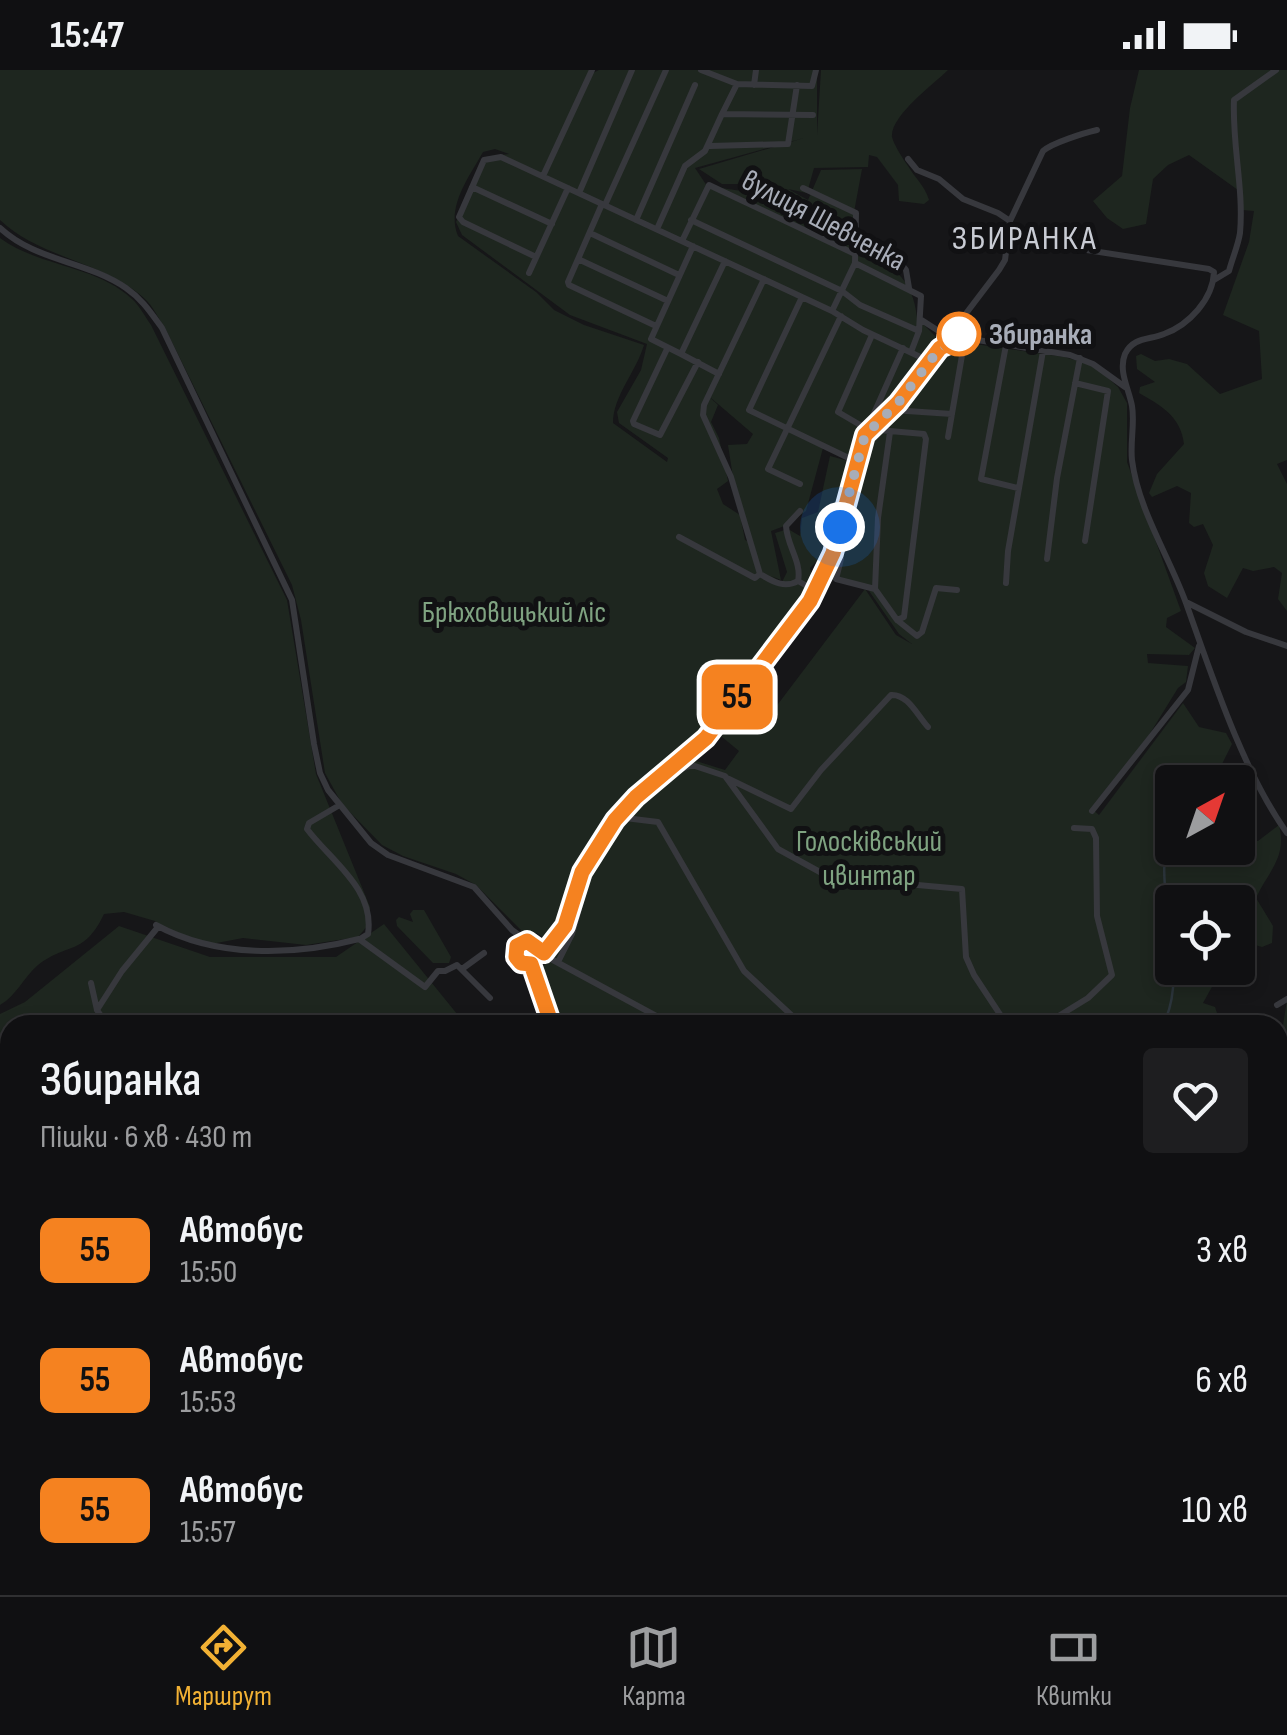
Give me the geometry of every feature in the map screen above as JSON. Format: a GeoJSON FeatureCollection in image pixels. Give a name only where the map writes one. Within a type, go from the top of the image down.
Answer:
{"type":"FeatureCollection","features":[{"type":"Feature","properties":{"kind":"street"},"geometry":{"type":"LineString","coordinates":[[543,176],[592,70]]}},
{"type":"Feature","properties":{"kind":"street"},"geometry":{"type":"LineString","coordinates":[[578,193],[632,70]]}},
{"type":"Feature","properties":{"kind":"street"},"geometry":{"type":"LineString","coordinates":[[656,326],[569,286],[578,258],[666,70]]}},
{"type":"Feature","properties":{"kind":"street"},"geometry":{"type":"LineString","coordinates":[[702,70],[737,84],[797,86],[815,85],[816,70]]}},
{"type":"Feature","properties":{"kind":"street"},"geometry":{"type":"LineString","coordinates":[[728,81],[729,70]]}},
{"type":"Feature","properties":{"kind":"street"},"geometry":{"type":"LineString","coordinates":[[754,84],[756,70]]}},
{"type":"Feature","properties":{"kind":"street"},"geometry":{"type":"LineString","coordinates":[[1214,276],[1229,271],[1240,237],[1234,100],[1276,70]]}},
{"type":"Feature","properties":{"kind":"street"},"geometry":{"type":"LineString","coordinates":[[656,229],[686,166],[709,146],[737,84]]}},
{"type":"Feature","properties":{"kind":"street"},"geometry":{"type":"LineString","coordinates":[[636,220],[694,85]]}},
{"type":"Feature","properties":{"kind":"street"},"geometry":{"type":"LineString","coordinates":[[709,146],[788,144],[797,86]]}},
{"type":"Feature","properties":{"kind":"street"},"geometry":{"type":"LineString","coordinates":[[722,114],[813,115]]}},
{"type":"Feature","properties":{"kind":"street"},"geometry":{"type":"LineString","coordinates":[[868,431],[955,335],[999,270],[1010,221],[1043,151],[1052,144],[1097,130]]}},
{"type":"Feature","properties":{"kind":"street"},"geometry":{"type":"LineString","coordinates":[[536,257],[459,217],[484,160],[501,157],[543,176],[832,311],[930,362]]}},
{"type":"Feature","properties":{"kind":"street"},"geometry":{"type":"LineString","coordinates":[[908,159],[917,170],[939,179],[962,198],[1010,221]]}},
{"type":"Feature","properties":{"kind":"street","name":"вулиця Шевченка"},"geometry":{"type":"LineString","coordinates":[[691,220],[709,185],[854,255],[921,296],[920,319]]}},
{"type":"Feature","properties":{"kind":"street"},"geometry":{"type":"LineString","coordinates":[[472,187],[552,224]]}},
{"type":"Feature","properties":{"kind":"street"},"geometry":{"type":"LineString","coordinates":[[529,272],[568,188]]}},
{"type":"Feature","properties":{"kind":"street"},"geometry":{"type":"LineString","coordinates":[[803,188],[856,213],[854,255],[832,311]]}},
{"type":"Feature","properties":{"kind":"street"},"geometry":{"type":"LineString","coordinates":[[682,241],[691,220],[919,332]]}},
{"type":"Feature","properties":{"kind":"street"},"geometry":{"type":"LineString","coordinates":[[0,228],[16,243],[124,286],[145,304],[162,328],[292,600],[320,773],[338,806],[388,856],[474,887],[512,930],[527,941],[655,1015]]}},
{"type":"Feature","properties":{"kind":"street"},"geometry":{"type":"LineString","coordinates":[[590,233],[680,275]]}},
{"type":"Feature","properties":{"kind":"street"},"geometry":{"type":"LineString","coordinates":[[1008,238],[1209,269],[1214,276]]}},
{"type":"Feature","properties":{"kind":"street"},"geometry":{"type":"LineString","coordinates":[[693,246],[652,342],[719,374]]}},
{"type":"Feature","properties":{"kind":"street"},"geometry":{"type":"LineString","coordinates":[[854,255],[901,264],[906,270],[909,290]]}},
{"type":"Feature","properties":{"kind":"street"},"geometry":{"type":"LineString","coordinates":[[578,258],[668,300]]}},
{"type":"Feature","properties":{"kind":"street"},"geometry":{"type":"LineString","coordinates":[[681,354],[725,262]]}},
{"type":"Feature","properties":{"kind":"street"},"geometry":{"type":"LineString","coordinates":[[1214,276],[1205,300],[1184,323],[1164,334],[1137,340],[1128,349],[1123,368],[1132,408],[1132,461],[1143,501],[1238,738],[1287,833]]}},
{"type":"Feature","properties":{"kind":"street"},"geometry":{"type":"LineString","coordinates":[[764,279],[704,405],[703,416],[730,477],[760,574],[790,586],[798,581]]}},
{"type":"Feature","properties":{"kind":"street"},"geometry":{"type":"LineString","coordinates":[[802,297],[749,410],[857,462]]}},
{"type":"Feature","properties":{"kind":"street"},"geometry":{"type":"LineString","coordinates":[[800,484],[768,469],[840,316]]}},
{"type":"Feature","properties":{"kind":"street"},"geometry":{"type":"LineString","coordinates":[[912,352],[920,319],[955,335],[1080,358],[1126,388]]}},
{"type":"Feature","properties":{"kind":"street"},"geometry":{"type":"LineString","coordinates":[[872,334],[838,408],[841,414],[868,431],[924,434],[926,439],[912,569],[904,617],[897,620]]}},
{"type":"Feature","properties":{"kind":"street"},"geometry":{"type":"LineString","coordinates":[[948,436],[955,335]]}},
{"type":"Feature","properties":{"kind":"street"},"geometry":{"type":"LineString","coordinates":[[1006,345],[981,478],[1018,488]]}},
{"type":"Feature","properties":{"kind":"street"},"geometry":{"type":"LineString","coordinates":[[668,348],[632,421],[634,424],[660,435],[698,362]]}},
{"type":"Feature","properties":{"kind":"street"},"geometry":{"type":"LineString","coordinates":[[533,963],[565,926],[582,872],[615,820],[636,797],[706,738],[810,601],[833,553],[857,462],[903,348]]}},
{"type":"Feature","properties":{"kind":"street"},"geometry":{"type":"LineString","coordinates":[[1006,583],[1018,488],[1043,351]]}},
{"type":"Feature","properties":{"kind":"street"},"geometry":{"type":"LineString","coordinates":[[1047,559],[1057,478],[1080,358]]}},
{"type":"Feature","properties":{"kind":"street"},"geometry":{"type":"LineString","coordinates":[[1075,383],[1108,391],[1085,541]]}},
{"type":"Feature","properties":{"kind":"street"},"geometry":{"type":"LineString","coordinates":[[891,410],[952,414]]}},
{"type":"Feature","properties":{"kind":"street"},"geometry":{"type":"LineString","coordinates":[[890,432],[878,518],[875,589],[897,620],[920,635],[936,588],[956,590]]}},
{"type":"Feature","properties":{"kind":"street"},"geometry":{"type":"LineString","coordinates":[[798,581],[798,564],[786,526],[800,511]]}},
{"type":"Feature","properties":{"kind":"street"},"geometry":{"type":"LineString","coordinates":[[679,538],[756,578],[760,574]]}},
{"type":"Feature","properties":{"kind":"street"},"geometry":{"type":"LineString","coordinates":[[833,553],[840,559],[836,579],[875,589]]}},
{"type":"Feature","properties":{"kind":"street"},"geometry":{"type":"LineString","coordinates":[[798,581],[816,591]]}},
{"type":"Feature","properties":{"kind":"street"},"geometry":{"type":"LineString","coordinates":[[1185,602],[1246,632],[1287,646]]}},
{"type":"Feature","properties":{"kind":"street"},"geometry":{"type":"LineString","coordinates":[[1092,811],[1188,690],[1199,644]]}},
{"type":"Feature","properties":{"kind":"street"},"geometry":{"type":"LineString","coordinates":[[558,962],[572,934],[588,876],[624,818],[650,792],[686,766],[699,766],[792,809],[821,770],[891,695],[905,699],[928,728]]}},
{"type":"Feature","properties":{"kind":"street"},"geometry":{"type":"LineString","coordinates":[[727,779],[778,849],[836,880],[962,889],[966,958],[1002,1015]]}},
{"type":"Feature","properties":{"kind":"street"},"geometry":{"type":"LineString","coordinates":[[97,1010],[157,926],[215,948],[238,950],[302,950],[368,934],[366,905],[349,876],[306,830],[309,823],[338,806]]}},
{"type":"Feature","properties":{"kind":"street"},"geometry":{"type":"LineString","coordinates":[[624,818],[658,822],[744,970],[791,1015]]}},
{"type":"Feature","properties":{"kind":"street"},"geometry":{"type":"LineString","coordinates":[[1060,1015],[1088,998],[1112,975],[1097,916],[1094,825],[1074,828]]}},
{"type":"Feature","properties":{"kind":"street"},"geometry":{"type":"LineString","coordinates":[[512,930],[518,960],[533,963]]}},
{"type":"Feature","properties":{"kind":"street"},"geometry":{"type":"LineString","coordinates":[[358,939],[425,987],[438,971],[457,964],[490,998]]}},
{"type":"Feature","properties":{"kind":"street"},"geometry":{"type":"LineString","coordinates":[[515,949],[527,941]]}},
{"type":"Feature","properties":{"kind":"street"},"geometry":{"type":"LineString","coordinates":[[537,946],[533,963],[549,1015]]}},
{"type":"Feature","properties":{"kind":"street"},"geometry":{"type":"LineString","coordinates":[[462,969],[484,953]]}},
{"type":"Feature","properties":{"kind":"street"},"geometry":{"type":"LineString","coordinates":[[91,984],[100,1015]]}},
{"type":"Feature","properties":{"kind":"street"},"geometry":{"type":"LineString","coordinates":[[1277,1005],[1287,999]]}},
{"type":"Feature","properties":{"kind":"green space","name":"Брюховицький ліс"},"geometry":{"type":"Polygon","coordinates":[[[0,70],[593,70],[589,75],[599,70],[817,70],[817,135],[821,70],[948,70],[905,110],[893,129],[897,148],[927,195],[929,200],[924,204],[899,201],[898,185],[877,157],[869,155],[868,167],[814,168],[807,193],[788,189],[808,200],[821,170],[862,169],[849,239],[852,256],[878,260],[898,273],[911,293],[917,318],[939,340],[907,383],[874,417],[850,457],[823,448],[806,511],[771,531],[781,580],[771,576],[782,582],[787,572],[775,533],[788,529],[800,536],[802,518],[818,512],[830,456],[852,462],[849,481],[838,496],[833,545],[810,568],[815,585],[704,736],[650,778],[603,826],[572,877],[556,930],[546,939],[536,933],[533,937],[524,933],[476,885],[382,845],[342,804],[325,773],[292,585],[166,330],[147,301],[127,286],[33,243],[0,220],[0,70]],[[804,138],[695,168],[707,186],[749,192],[772,184],[722,184],[699,169],[804,138]],[[495,149],[483,152],[457,203],[455,225],[458,236],[536,292],[554,310],[584,325],[644,345],[617,403],[613,423],[667,462],[668,458],[619,423],[617,412],[641,370],[647,344],[570,315],[462,235],[456,222],[485,157],[509,154],[495,149]],[[704,392],[718,405],[711,422],[719,438],[728,481],[717,489],[723,504],[740,515],[745,540],[751,543],[735,490],[728,445],[747,444],[753,434],[704,392]]]}},
{"type":"Feature","properties":{"kind":"green space"},"geometry":{"type":"Polygon","coordinates":[[[1139,70],[1287,70],[1287,460],[1277,464],[1287,484],[1287,611],[1278,599],[1282,573],[1274,567],[1253,571],[1243,568],[1227,598],[1208,586],[1204,573],[1213,545],[1203,524],[1194,527],[1189,523],[1191,493],[1177,486],[1152,497],[1149,493],[1157,474],[1184,444],[1174,419],[1139,393],[1140,387],[1155,382],[1137,369],[1136,356],[1187,364],[1220,394],[1262,379],[1259,331],[1223,315],[1249,242],[1254,211],[1243,210],[1238,190],[1189,155],[1168,165],[1153,179],[1146,224],[1123,229],[1093,201],[1122,176],[1139,70]]]}},
{"type":"Feature","properties":{"kind":"green space"},"geometry":{"type":"Polygon","coordinates":[[[0,238],[15,248],[118,288],[135,302],[151,325],[287,600],[316,774],[370,907],[369,924],[358,937],[306,945],[243,938],[206,945],[167,930],[155,921],[124,912],[104,914],[82,943],[38,965],[0,1005],[0,238]]]}},
{"type":"Feature","properties":{"kind":"green space","name":"Голосківський цвинтар"},"geometry":{"type":"Polygon","coordinates":[[[968,343],[1064,357],[1093,365],[1118,387],[1127,403],[1127,462],[1181,611],[1167,618],[1166,627],[1195,648],[1189,655],[1147,654],[1148,663],[1188,666],[1186,682],[1091,808],[1099,815],[1183,703],[1199,727],[1226,733],[1232,744],[1222,764],[1228,765],[1155,765],[1155,865],[1255,865],[1255,841],[1279,825],[1279,855],[1256,898],[1273,926],[1272,943],[1255,945],[1255,885],[1155,885],[1155,985],[1213,985],[1203,1003],[1215,1007],[1218,1015],[554,1015],[538,970],[551,959],[570,926],[585,873],[618,820],[683,763],[696,761],[725,770],[739,751],[716,732],[746,692],[772,712],[865,589],[896,635],[912,644],[899,634],[867,588],[829,579],[846,529],[867,438],[901,409],[939,358],[952,347],[968,343]]]}},
{"type":"Feature","properties":{"kind":"green space"},"geometry":{"type":"Polygon","coordinates":[[[413,910],[424,910],[451,957],[449,963],[433,963],[397,926],[399,917],[413,922],[413,910]]]}},
{"type":"Feature","properties":{"kind":"green space"},"geometry":{"type":"Polygon","coordinates":[[[384,924],[458,1015],[0,1015],[25,1002],[119,926],[210,957],[336,957],[384,924]]]}},
{"type":"Feature","properties":{"kind":"waterway"},"geometry":{"type":"LineString","coordinates":[[1165,865],[1174,978],[1166,1015]]}},
{"type":"Feature","properties":{"kind":"bus line","name":"55"},"geometry":{"type":"LineString","coordinates":[[548,1015],[531,964],[521,963],[515,949],[523,941],[544,953],[549,949],[565,926],[582,872],[615,820],[636,797],[706,738],[810,601],[833,553],[865,435],[898,403],[940,348],[958,340],[959,334],[952,332],[947,338]]}},
{"type":"Feature","properties":{"kind":"place","name":"Збиранка"},"geometry":{"type":"Point","coordinates":[959,334]}},
{"type":"Feature","properties":{"kind":"district","name":"ЗБИРАНКА"},"geometry":{"type":"Point","coordinates":[1025,237]}},
{"type":"Feature","properties":{"kind":"route"},"geometry":{"type":"LineString","coordinates":[[840,527],[865,435],[898,403],[940,348],[958,340],[959,334]]}}]}
